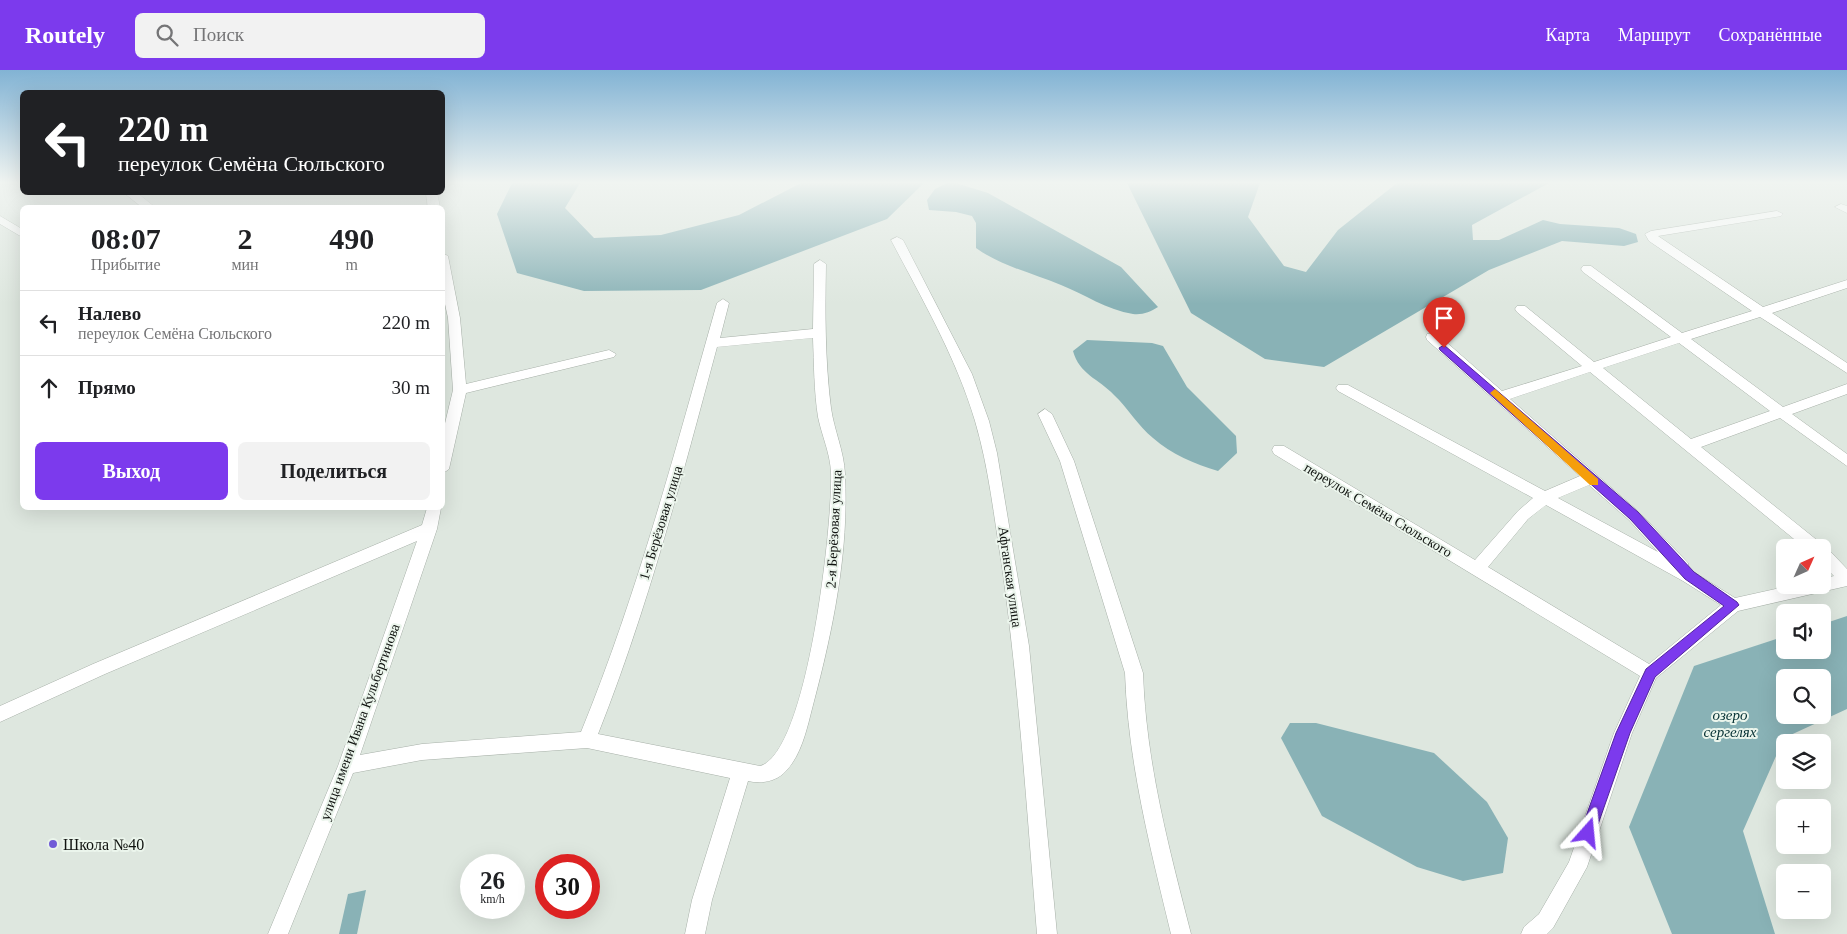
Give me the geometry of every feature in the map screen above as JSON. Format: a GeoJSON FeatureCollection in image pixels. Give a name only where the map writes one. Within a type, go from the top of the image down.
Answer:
{"type":"FeatureCollection","features":[{"type":"Feature","properties":{"kind":"street"},"geometry":{"type":"LineString","coordinates":[[6,223],[20,233]]}},
{"type":"Feature","properties":{"kind":"street"},"geometry":{"type":"LineString","coordinates":[[1713,223],[1651,234],[1653,239],[1847,369]]}},
{"type":"Feature","properties":{"kind":"street","name":"Афганская улица"},"geometry":{"type":"LineString","coordinates":[[896,240],[960,364],[981,418],[992,458],[1013,589],[1029,717],[1047,934]]}},
{"type":"Feature","properties":{"kind":"street","name":"2-я Берёзовая улица"},"geometry":{"type":"LineString","coordinates":[[740,773],[760,775],[771,772],[780,765],[795,738],[814,674],[829,603],[838,475],[836,452],[824,410],[819,334],[820,264]]}},
{"type":"Feature","properties":{"kind":"street"},"geometry":{"type":"LineString","coordinates":[[1587,269],[1847,461]]}},
{"type":"Feature","properties":{"kind":"street"},"geometry":{"type":"LineString","coordinates":[[445,272],[454,318],[460,390],[445,456]]}},
{"type":"Feature","properties":{"kind":"street"},"geometry":{"type":"LineString","coordinates":[[1500,397],[1682,340],[1847,284]]}},
{"type":"Feature","properties":{"kind":"street","name":"1-я Берёзовая улица"},"geometry":{"type":"LineString","coordinates":[[587,740],[613,675],[666,510],[714,343],[723,303]]}},
{"type":"Feature","properties":{"kind":"street"},"geometry":{"type":"LineString","coordinates":[[1521,309],[1805,539]]}},
{"type":"Feature","properties":{"kind":"street"},"geometry":{"type":"LineString","coordinates":[[714,343],[819,334]]}},
{"type":"Feature","properties":{"kind":"street"},"geometry":{"type":"LineString","coordinates":[[1432,337],[1634,516],[1689,576]]}},
{"type":"Feature","properties":{"kind":"street"},"geometry":{"type":"LineString","coordinates":[[460,390],[609,354]]}},
{"type":"Feature","properties":{"kind":"street"},"geometry":{"type":"LineString","coordinates":[[1343,388],[1689,576],[1733,605]]}},
{"type":"Feature","properties":{"kind":"street"},"geometry":{"type":"LineString","coordinates":[[1690,445],[1847,389]]}},
{"type":"Feature","properties":{"kind":"street"},"geometry":{"type":"LineString","coordinates":[[1045,414],[1067,461],[1134,673],[1134,708],[1141,769],[1181,934]]}},
{"type":"Feature","properties":{"kind":"street","name":"переулок Семёна Сюльского"},"geometry":{"type":"LineString","coordinates":[[1279,450],[1650,673]]}},
{"type":"Feature","properties":{"kind":"street"},"geometry":{"type":"LineString","coordinates":[[1477,569],[1523,515],[1544,498],[1590,478]]}},
{"type":"Feature","properties":{"kind":"street","name":"улица имени Ивана Кульбертинова"},"geometry":{"type":"LineString","coordinates":[[278,934],[347,766],[429,529],[434,510]]}},
{"type":"Feature","properties":{"kind":"street"},"geometry":{"type":"LineString","coordinates":[[0,714],[99,669],[429,529]]}},
{"type":"Feature","properties":{"kind":"street"},"geometry":{"type":"LineString","coordinates":[[1831,562],[1847,579]]}},
{"type":"Feature","properties":{"kind":"street"},"geometry":{"type":"LineString","coordinates":[[1531,934],[1546,922],[1577,866],[1623,733],[1650,673],[1733,605],[1847,579]]}},
{"type":"Feature","properties":{"kind":"street"},"geometry":{"type":"LineString","coordinates":[[347,766],[422,752],[587,740],[740,773],[702,900],[695,934]]}},
{"type":"Feature","properties":{"kind":"water"},"geometry":{"type":"Polygon","coordinates":[[[500,223],[580,223],[594,238],[661,235],[707,223],[876,223],[701,290],[584,291],[517,273],[500,223]]]}},
{"type":"Feature","properties":{"kind":"water"},"geometry":{"type":"Polygon","coordinates":[[[976,223],[1042,223],[1121,267],[1158,307],[1140,314],[1123,312],[996,260],[976,248],[976,223]]]}},
{"type":"Feature","properties":{"kind":"water"},"geometry":{"type":"Polygon","coordinates":[[[1147,223],[1253,223],[1284,266],[1306,272],[1338,230],[1346,223],[1475,223],[1472,225],[1473,240],[1499,240],[1536,223],[1557,223],[1619,228],[1636,234],[1638,242],[1624,246],[1562,241],[1489,270],[1324,367],[1265,359],[1191,313],[1147,223]]]}},
{"type":"Feature","properties":{"kind":"water"},"geometry":{"type":"Polygon","coordinates":[[[1087,340],[1152,343],[1163,346],[1187,387],[1236,436],[1237,453],[1218,471],[1184,458],[1160,444],[1108,389],[1090,376],[1080,365],[1073,351],[1087,340]]]}},
{"type":"Feature","properties":{"kind":"water","name":"озеро сергелях"},"geometry":{"type":"Polygon","coordinates":[[[1847,616],[1847,709],[1831,716],[1831,669],[1776,669],[1776,724],[1814,724],[1793,734],[1776,734],[1776,756],[1743,831],[1775,934],[1672,934],[1629,827],[1694,666],[1776,639],[1776,659],[1831,659],[1831,621],[1847,616]]]}},
{"type":"Feature","properties":{"kind":"water"},"geometry":{"type":"Polygon","coordinates":[[[1290,723],[1316,723],[1434,753],[1487,802],[1508,838],[1503,873],[1463,881],[1417,867],[1322,816],[1281,738],[1290,723]]]}},
{"type":"Feature","properties":{"kind":"water"},"geometry":{"type":"Polygon","coordinates":[[[366,890],[357,934],[339,934],[348,894],[366,890]]]}},
{"type":"Feature","properties":{"kind":"slow traffic"},"geometry":{"type":"LineString","coordinates":[[1495,393],[1594,482]]}},
{"type":"Feature","properties":{"kind":"place","name":"Школа №40"},"geometry":{"type":"Point","coordinates":[53,844]}},
{"type":"Feature","properties":{"kind":"route"},"geometry":{"type":"LineString","coordinates":[[1444,348],[1634,516],[1689,576],[1713,590],[1733,605],[1650,673],[1623,733],[1588,833]]}}]}
